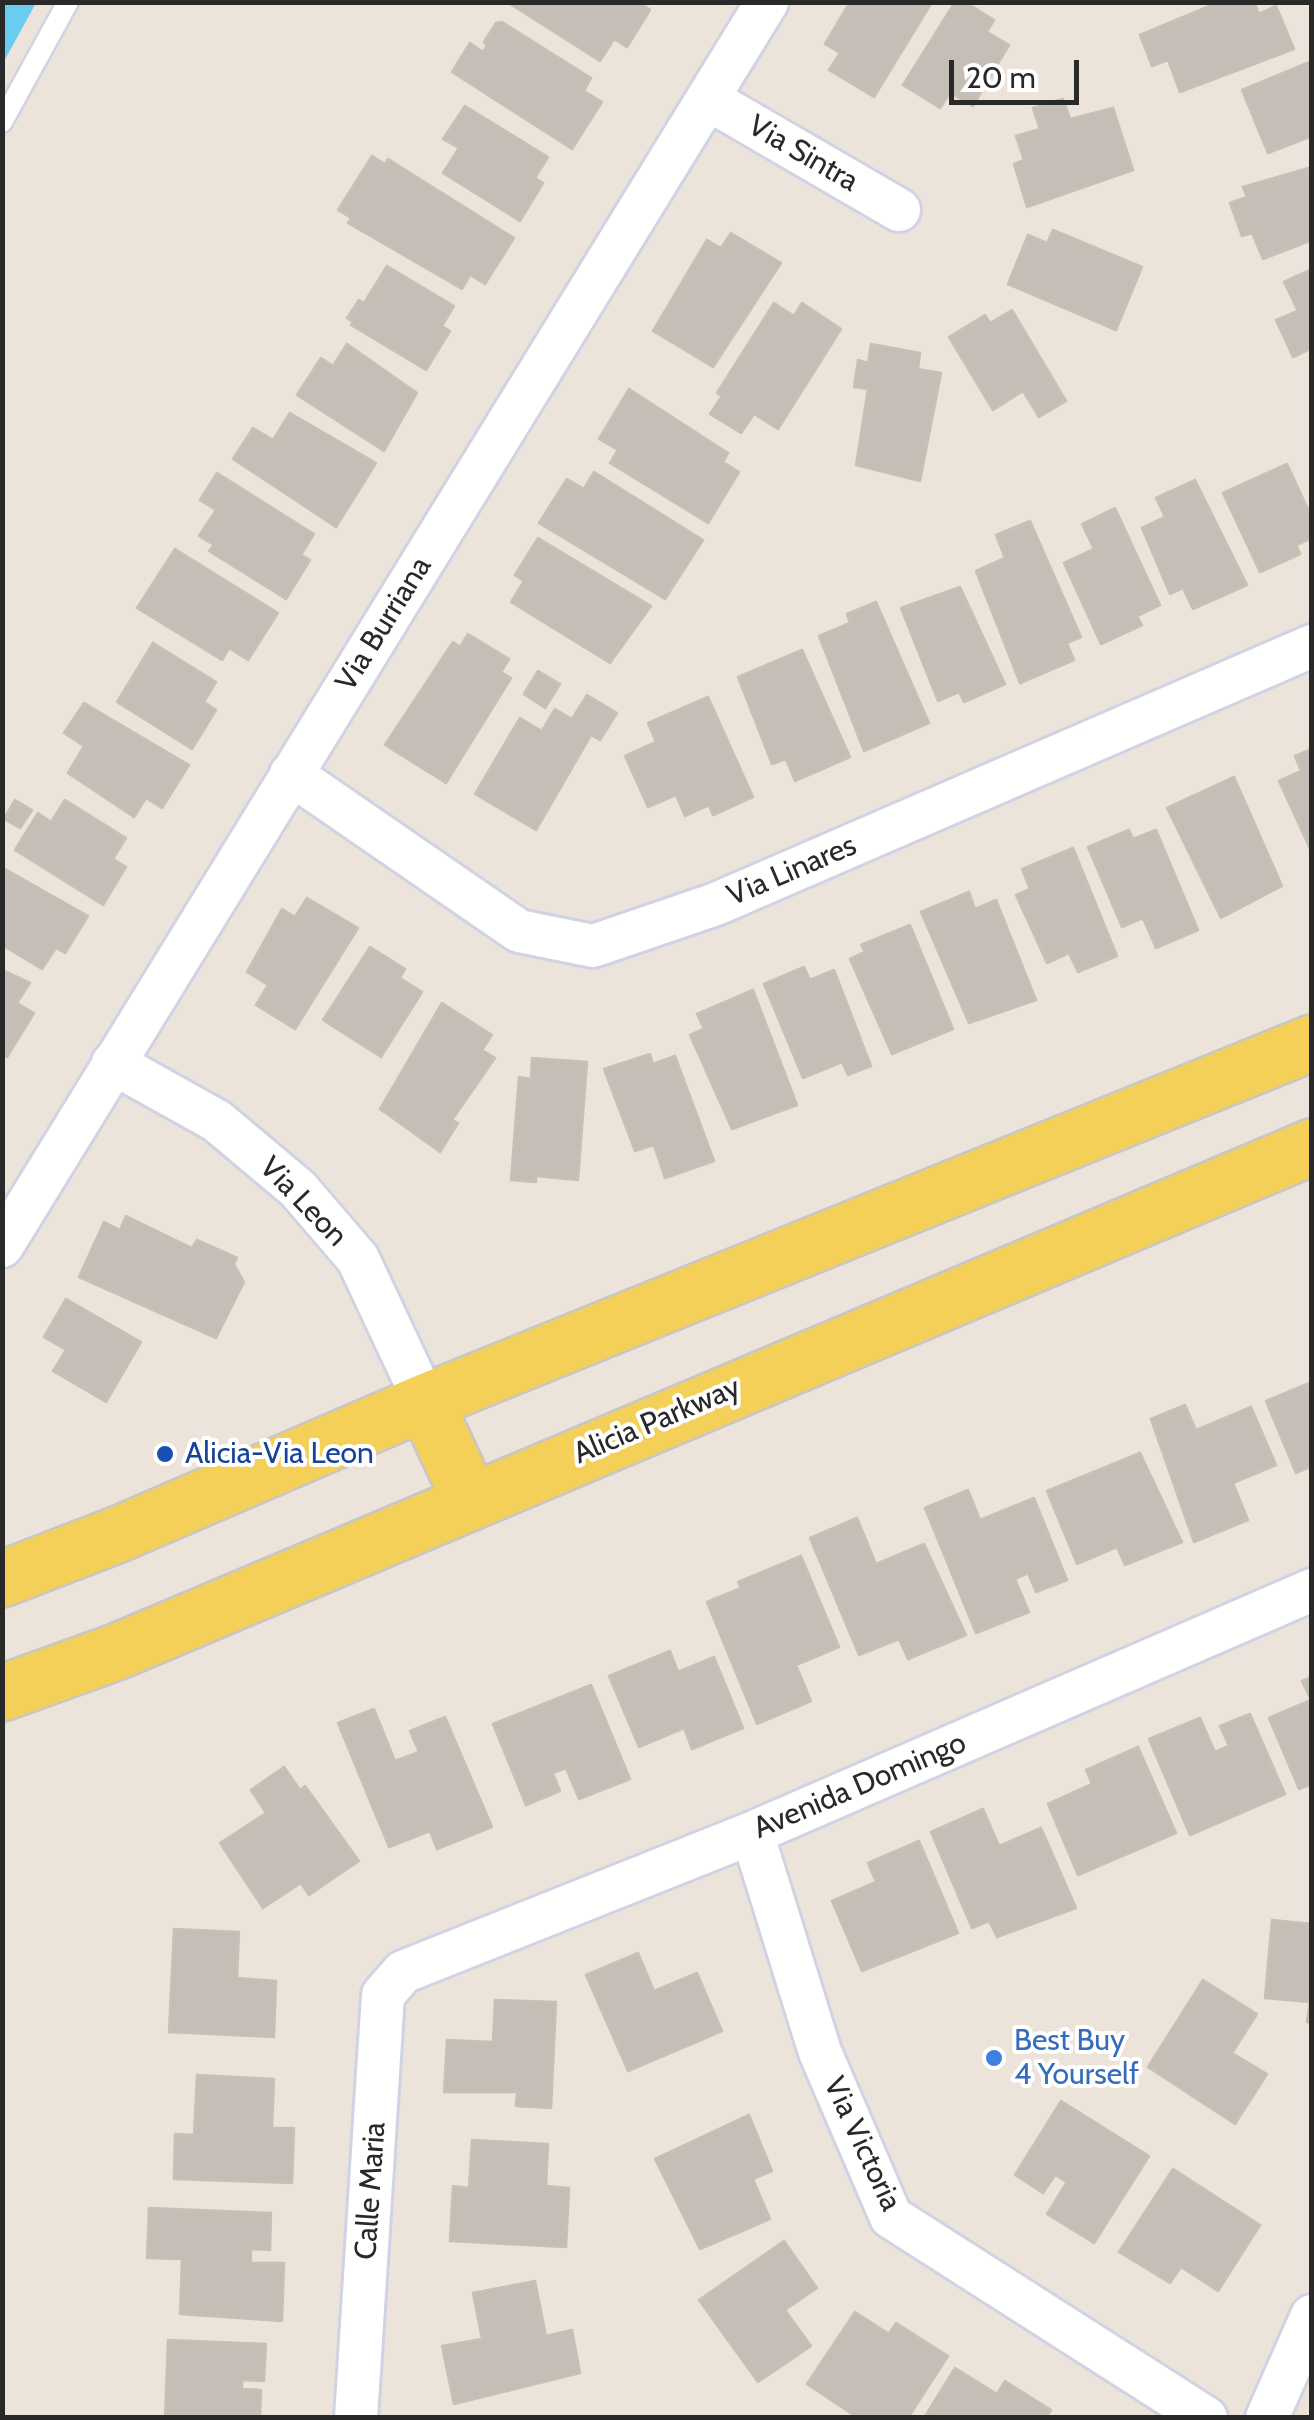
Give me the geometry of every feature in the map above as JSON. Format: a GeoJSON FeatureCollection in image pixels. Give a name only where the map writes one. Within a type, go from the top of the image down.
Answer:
{"type":"FeatureCollection","features":[{"type":"Feature","properties":{"kind":"main road"},"geometry":{"type":"LineString","coordinates":[[2,1579],[119,1534],[425,1402],[1312,1043]]}},
{"type":"Feature","properties":{"kind":"main road","name":"Alicia Parkway"},"geometry":{"type":"LineString","coordinates":[[2,1693],[116,1652],[470,1499],[1312,1147]]}},
{"type":"Feature","properties":{"kind":"main road"},"geometry":{"type":"LineString","coordinates":[[425,1402],[470,1499]]}},
{"type":"Feature","properties":{"kind":"street","name":"Via Burriana"},"geometry":{"type":"LineString","coordinates":[[2,1246],[767,2]]}},
{"type":"Feature","properties":{"kind":"street","name":"Via Sintra"},"geometry":{"type":"LineString","coordinates":[[708,98],[899,210]]}},
{"type":"Feature","properties":{"kind":"street","name":"Via Linares"},"geometry":{"type":"LineString","coordinates":[[291,774],[519,931],[593,946],[716,904],[1312,646]]}},
{"type":"Feature","properties":{"kind":"street","name":"Via Leon"},"geometry":{"type":"LineString","coordinates":[[113,1063],[217,1121],[298,1188],[358,1259],[425,1402]]}},
{"type":"Feature","properties":{"kind":"street","name":"Avenida Domingo"},"geometry":{"type":"LineString","coordinates":[[404,1972],[752,1834],[1312,1590]]}},
{"type":"Feature","properties":{"kind":"street","name":"Via Victoria"},"geometry":{"type":"LineString","coordinates":[[752,1834],[820,2052],[891,2217],[1206,2418]]}},
{"type":"Feature","properties":{"kind":"street","name":"Calle Maria"},"geometry":{"type":"LineString","coordinates":[[356,2418],[383,1995],[404,1972]]}},
{"type":"Feature","properties":{"kind":"street"},"geometry":{"type":"LineString","coordinates":[[1268,2418],[1312,2316]]}},
{"type":"Feature","properties":{"kind":"lane"},"geometry":{"type":"LineString","coordinates":[[2,122],[68,2]]}},
{"type":"Feature","properties":{"kind":"water"},"geometry":{"type":"Polygon","coordinates":[[[2,3],[36,3],[3,63],[2,3]]]}},
{"type":"Feature","properties":{"kind":"building"},"geometry":{"type":"Polygon","coordinates":[[[507,2],[639,2],[650,10],[627,47],[614,39],[600,61],[507,2]]]}},
{"type":"Feature","properties":{"kind":"building"},"geometry":{"type":"Polygon","coordinates":[[[850,2],[932,2],[874,97],[829,70],[840,53],[825,44],[850,2]]]}},
{"type":"Feature","properties":{"kind":"building"},"geometry":{"type":"Polygon","coordinates":[[[955,2],[965,2],[994,20],[987,32],[1009,45],[973,106],[950,93],[940,108],[903,85],[955,2]]]}},
{"type":"Feature","properties":{"kind":"building"},"geometry":{"type":"Polygon","coordinates":[[[1219,2],[1254,2],[1259,14],[1276,6],[1294,49],[1180,92],[1168,60],[1152,66],[1140,35],[1219,2]]]}},
{"type":"Feature","properties":{"kind":"building"},"geometry":{"type":"Polygon","coordinates":[[[502,22],[591,78],[584,91],[602,102],[572,149],[452,72],[470,43],[483,52],[487,45],[484,42],[496,23],[502,22]]]}},
{"type":"Feature","properties":{"kind":"building"},"geometry":{"type":"Polygon","coordinates":[[[1312,61],[1312,136],[1268,153],[1242,90],[1312,61]]]}},
{"type":"Feature","properties":{"kind":"building"},"geometry":{"type":"Polygon","coordinates":[[[1063,99],[1070,119],[1113,108],[1133,170],[1027,207],[1014,164],[1024,160],[1016,136],[1040,129],[1033,108],[1063,99]]]}},
{"type":"Feature","properties":{"kind":"building"},"geometry":{"type":"Polygon","coordinates":[[[465,106],[548,157],[535,178],[543,183],[520,221],[443,173],[459,148],[443,139],[465,106]]]}},
{"type":"Feature","properties":{"kind":"building"},"geometry":{"type":"Polygon","coordinates":[[[372,156],[385,164],[388,159],[514,238],[485,284],[470,275],[462,289],[348,223],[351,218],[338,210],[372,156]]]}},
{"type":"Feature","properties":{"kind":"building"},"geometry":{"type":"Polygon","coordinates":[[[1312,167],[1312,240],[1263,259],[1252,233],[1242,236],[1230,203],[1247,197],[1243,187],[1312,167]]]}},
{"type":"Feature","properties":{"kind":"building"},"geometry":{"type":"Polygon","coordinates":[[[1053,230],[1142,267],[1116,330],[1008,284],[1028,235],[1047,243],[1053,230]]]}},
{"type":"Feature","properties":{"kind":"building"},"geometry":{"type":"Polygon","coordinates":[[[731,233],[781,263],[713,367],[653,331],[707,240],[721,248],[731,233]]]}},
{"type":"Feature","properties":{"kind":"building"},"geometry":{"type":"Polygon","coordinates":[[[387,266],[454,306],[442,326],[450,331],[426,370],[351,325],[353,322],[347,318],[359,300],[364,303],[387,266]]]}},
{"type":"Feature","properties":{"kind":"building"},"geometry":{"type":"Polygon","coordinates":[[[1312,269],[1312,348],[1293,357],[1276,320],[1298,311],[1284,282],[1312,269]]]}},
{"type":"Feature","properties":{"kind":"building"},"geometry":{"type":"Polygon","coordinates":[[[774,303],[794,316],[802,303],[841,329],[778,429],[754,414],[741,433],[710,414],[722,396],[717,393],[774,303]]]}},
{"type":"Feature","properties":{"kind":"building"},"geometry":{"type":"Polygon","coordinates":[[[1012,310],[1066,401],[1039,417],[1023,391],[993,410],[949,337],[985,315],[990,323],[1012,310]]]}},
{"type":"Feature","properties":{"kind":"building"},"geometry":{"type":"Polygon","coordinates":[[[347,344],[417,393],[384,451],[297,395],[321,358],[333,366],[347,344]]]}},
{"type":"Feature","properties":{"kind":"building"},"geometry":{"type":"Polygon","coordinates":[[[871,344],[920,353],[918,369],[941,373],[920,481],[856,465],[868,389],[854,387],[858,360],[868,363],[871,344]]]}},
{"type":"Feature","properties":{"kind":"building"},"geometry":{"type":"Polygon","coordinates":[[[629,389],[728,453],[723,462],[739,472],[708,523],[610,463],[618,450],[599,439],[629,389]]]}},
{"type":"Feature","properties":{"kind":"building"},"geometry":{"type":"Polygon","coordinates":[[[290,413],[376,463],[336,527],[233,459],[253,428],[273,440],[290,413]]]}},
{"type":"Feature","properties":{"kind":"building"},"geometry":{"type":"Polygon","coordinates":[[[1287,464],[1312,518],[1312,538],[1296,545],[1300,554],[1260,572],[1223,493],[1287,464]]]}},
{"type":"Feature","properties":{"kind":"building"},"geometry":{"type":"Polygon","coordinates":[[[594,472],[703,540],[665,599],[539,523],[567,479],[584,489],[594,472]]]}},
{"type":"Feature","properties":{"kind":"building"},"geometry":{"type":"Polygon","coordinates":[[[217,473],[314,534],[301,555],[310,560],[286,599],[209,551],[214,545],[199,536],[216,510],[200,500],[217,473]]]}},
{"type":"Feature","properties":{"kind":"building"},"geometry":{"type":"Polygon","coordinates":[[[1195,480],[1247,585],[1193,609],[1183,588],[1170,594],[1142,528],[1165,517],[1156,498],[1195,480]]]}},
{"type":"Feature","properties":{"kind":"building"},"geometry":{"type":"Polygon","coordinates":[[[1115,508],[1160,605],[1137,616],[1142,625],[1101,644],[1064,563],[1094,549],[1082,524],[1115,508]]]}},
{"type":"Feature","properties":{"kind":"building"},"geometry":{"type":"Polygon","coordinates":[[[1030,521],[1081,637],[1067,643],[1074,660],[1020,683],[976,571],[1005,558],[996,535],[1030,521]]]}},
{"type":"Feature","properties":{"kind":"building"},"geometry":{"type":"Polygon","coordinates":[[[538,538],[651,606],[610,663],[511,602],[524,581],[515,575],[538,538]]]}},
{"type":"Feature","properties":{"kind":"building"},"geometry":{"type":"Polygon","coordinates":[[[175,549],[278,613],[248,660],[229,648],[222,660],[137,608],[175,549]]]}},
{"type":"Feature","properties":{"kind":"building"},"geometry":{"type":"Polygon","coordinates":[[[960,587],[1005,684],[964,702],[959,692],[938,701],[901,608],[960,587]]]}},
{"type":"Feature","properties":{"kind":"building"},"geometry":{"type":"Polygon","coordinates":[[[876,602],[929,723],[864,751],[819,636],[850,623],[847,614],[876,602]]]}},
{"type":"Feature","properties":{"kind":"building"},"geometry":{"type":"Polygon","coordinates":[[[468,634],[509,659],[501,672],[511,678],[446,783],[385,745],[453,642],[460,647],[468,634]]]}},
{"type":"Feature","properties":{"kind":"building"},"geometry":{"type":"Polygon","coordinates":[[[153,643],[216,682],[204,702],[216,710],[192,749],[117,702],[153,643]]]}},
{"type":"Feature","properties":{"kind":"building"},"geometry":{"type":"Polygon","coordinates":[[[802,650],[850,757],[795,781],[786,759],[772,764],[738,677],[802,650]]]}},
{"type":"Feature","properties":{"kind":"building"},"geometry":{"type":"Polygon","coordinates":[[[538,671],[560,684],[545,708],[524,694],[538,671]]]}},
{"type":"Feature","properties":{"kind":"building"},"geometry":{"type":"Polygon","coordinates":[[[587,695],[617,713],[600,740],[591,735],[536,830],[475,794],[520,718],[542,731],[555,709],[572,719],[587,695]]]}},
{"type":"Feature","properties":{"kind":"building"},"geometry":{"type":"Polygon","coordinates":[[[708,697],[753,797],[713,815],[709,805],[685,816],[676,795],[648,807],[625,756],[656,742],[648,723],[708,697]]]}},
{"type":"Feature","properties":{"kind":"building"},"geometry":{"type":"Polygon","coordinates":[[[84,703],[189,765],[162,808],[146,798],[134,817],[68,773],[84,746],[64,733],[84,703]]]}},
{"type":"Feature","properties":{"kind":"building"},"geometry":{"type":"Polygon","coordinates":[[[1312,749],[1312,853],[1279,781],[1301,771],[1295,756],[1312,749]]]}},
{"type":"Feature","properties":{"kind":"building"},"geometry":{"type":"Polygon","coordinates":[[[1234,777],[1282,886],[1221,918],[1167,808],[1234,777]]]}},
{"type":"Feature","properties":{"kind":"building"},"geometry":{"type":"Polygon","coordinates":[[[15,800],[32,810],[20,828],[4,819],[15,800]]]}},
{"type":"Feature","properties":{"kind":"building"},"geometry":{"type":"Polygon","coordinates":[[[65,800],[126,838],[113,859],[126,867],[103,905],[15,850],[38,813],[51,822],[65,800]]]}},
{"type":"Feature","properties":{"kind":"building"},"geometry":{"type":"Polygon","coordinates":[[[1129,830],[1133,839],[1156,830],[1198,930],[1156,948],[1143,918],[1122,927],[1088,847],[1129,830]]]}},
{"type":"Feature","properties":{"kind":"building"},"geometry":{"type":"Polygon","coordinates":[[[1073,848],[1117,956],[1078,972],[1069,953],[1047,963],[1016,895],[1030,889],[1022,869],[1073,848]]]}},
{"type":"Feature","properties":{"kind":"building"},"geometry":{"type":"Polygon","coordinates":[[[5,869],[88,916],[65,953],[56,948],[42,969],[2,945],[5,869]]]}},
{"type":"Feature","properties":{"kind":"building"},"geometry":{"type":"Polygon","coordinates":[[[969,892],[975,909],[996,900],[1036,1000],[969,1023],[921,912],[969,892]]]}},
{"type":"Feature","properties":{"kind":"building"},"geometry":{"type":"Polygon","coordinates":[[[307,898],[358,928],[295,1029],[256,1005],[268,985],[247,972],[282,909],[295,917],[307,898]]]}},
{"type":"Feature","properties":{"kind":"building"},"geometry":{"type":"Polygon","coordinates":[[[910,925],[953,1029],[892,1054],[850,959],[865,952],[861,945],[910,925]]]}},
{"type":"Feature","properties":{"kind":"building"},"geometry":{"type":"Polygon","coordinates":[[[370,947],[405,969],[400,978],[422,992],[381,1057],[323,1020],[370,947]]]}},
{"type":"Feature","properties":{"kind":"building"},"geometry":{"type":"Polygon","coordinates":[[[804,967],[810,980],[834,970],[871,1066],[848,1075],[842,1062],[803,1078],[764,984],[804,967]]]}},
{"type":"Feature","properties":{"kind":"building"},"geometry":{"type":"Polygon","coordinates":[[[2,970],[30,983],[17,1003],[34,1013],[7,1057],[2,1054],[2,970]]]}},
{"type":"Feature","properties":{"kind":"building"},"geometry":{"type":"Polygon","coordinates":[[[753,990],[797,1105],[732,1129],[690,1035],[704,1029],[697,1014],[753,990]]]}},
{"type":"Feature","properties":{"kind":"building"},"geometry":{"type":"Polygon","coordinates":[[[442,1003],[492,1035],[482,1050],[495,1058],[452,1120],[458,1123],[440,1152],[380,1109],[442,1003]]]}},
{"type":"Feature","properties":{"kind":"building"},"geometry":{"type":"Polygon","coordinates":[[[650,1054],[653,1064],[675,1056],[714,1161],[665,1178],[654,1145],[635,1151],[604,1069],[650,1054]]]}},
{"type":"Feature","properties":{"kind":"building"},"geometry":{"type":"Polygon","coordinates":[[[532,1058],[587,1062],[578,1180],[536,1176],[536,1182],[511,1180],[519,1077],[531,1079],[532,1058]]]}},
{"type":"Feature","properties":{"kind":"building"},"geometry":{"type":"Polygon","coordinates":[[[126,1216],[192,1248],[197,1240],[237,1258],[234,1264],[244,1282],[216,1338],[79,1277],[104,1222],[120,1230],[126,1216]]]}},
{"type":"Feature","properties":{"kind":"building"},"geometry":{"type":"Polygon","coordinates":[[[66,1299],[141,1342],[106,1402],[53,1371],[66,1350],[44,1337],[66,1299]]]}},
{"type":"Feature","properties":{"kind":"building"},"geometry":{"type":"Polygon","coordinates":[[[1312,1382],[1312,1466],[1296,1473],[1266,1401],[1312,1382]]]}},
{"type":"Feature","properties":{"kind":"building"},"geometry":{"type":"Polygon","coordinates":[[[1185,1405],[1196,1430],[1251,1407],[1276,1465],[1233,1483],[1248,1520],[1194,1542],[1151,1419],[1185,1405]]]}},
{"type":"Feature","properties":{"kind":"building"},"geometry":{"type":"Polygon","coordinates":[[[1140,1453],[1182,1542],[1125,1565],[1117,1547],[1077,1564],[1047,1491],[1140,1453]]]}},
{"type":"Feature","properties":{"kind":"building"},"geometry":{"type":"Polygon","coordinates":[[[968,1490],[980,1520],[1034,1498],[1067,1580],[1036,1592],[1028,1573],[1015,1579],[1029,1612],[976,1633],[925,1508],[968,1490]]]}},
{"type":"Feature","properties":{"kind":"building"},"geometry":{"type":"Polygon","coordinates":[[[857,1518],[876,1564],[924,1544],[966,1635],[908,1659],[899,1639],[859,1655],[810,1538],[857,1518]]]}},
{"type":"Feature","properties":{"kind":"building"},"geometry":{"type":"Polygon","coordinates":[[[801,1556],[839,1647],[796,1665],[811,1701],[757,1724],[707,1602],[741,1588],[738,1582],[801,1556]]]}},
{"type":"Feature","properties":{"kind":"building"},"geometry":{"type":"Polygon","coordinates":[[[670,1651],[678,1672],[714,1657],[743,1728],[692,1749],[684,1728],[639,1747],[609,1676],[670,1651]]]}},
{"type":"Feature","properties":{"kind":"building"},"geometry":{"type":"Polygon","coordinates":[[[1312,1677],[1312,1784],[1299,1789],[1269,1718],[1311,1700],[1302,1681],[1312,1677]]]}},
{"type":"Feature","properties":{"kind":"building"},"geometry":{"type":"Polygon","coordinates":[[[591,1685],[630,1779],[579,1799],[566,1768],[553,1773],[560,1791],[526,1805],[493,1724],[591,1685]]]}},
{"type":"Feature","properties":{"kind":"building"},"geometry":{"type":"Polygon","coordinates":[[[374,1709],[395,1761],[419,1752],[410,1731],[445,1717],[492,1827],[437,1849],[430,1831],[389,1847],[338,1723],[374,1709]]]}},
{"type":"Feature","properties":{"kind":"building"},"geometry":{"type":"Polygon","coordinates":[[[1250,1714],[1285,1794],[1190,1835],[1149,1739],[1200,1718],[1215,1752],[1229,1746],[1220,1726],[1250,1714]]]}},
{"type":"Feature","properties":{"kind":"building"},"geometry":{"type":"Polygon","coordinates":[[[1138,1747],[1176,1833],[1078,1875],[1048,1804],[1092,1784],[1086,1770],[1138,1747]]]}},
{"type":"Feature","properties":{"kind":"building"},"geometry":{"type":"Polygon","coordinates":[[[284,1767],[300,1790],[305,1786],[359,1861],[309,1895],[301,1883],[263,1908],[220,1843],[266,1813],[251,1790],[284,1767]]]}},
{"type":"Feature","properties":{"kind":"building"},"geometry":{"type":"Polygon","coordinates":[[[983,1809],[999,1846],[1041,1828],[1076,1908],[997,1937],[989,1921],[972,1928],[931,1832],[983,1809]]]}},
{"type":"Feature","properties":{"kind":"building"},"geometry":{"type":"Polygon","coordinates":[[[919,1841],[958,1933],[862,1971],[832,1901],[876,1882],[868,1863],[919,1841]]]}},
{"type":"Feature","properties":{"kind":"building"},"geometry":{"type":"Polygon","coordinates":[[[1272,1920],[1312,1924],[1312,2023],[1307,2022],[1310,2002],[1265,1998],[1272,1920]]]}},
{"type":"Feature","properties":{"kind":"building"},"geometry":{"type":"Polygon","coordinates":[[[174,1929],[239,1932],[237,1978],[276,1981],[274,2037],[169,2032],[174,1929]]]}},
{"type":"Feature","properties":{"kind":"building"},"geometry":{"type":"Polygon","coordinates":[[[638,1953],[654,1991],[697,1973],[722,2031],[628,2071],[586,1975],[638,1953]]]}},
{"type":"Feature","properties":{"kind":"building"},"geometry":{"type":"Polygon","coordinates":[[[1203,1980],[1257,2014],[1232,2053],[1267,2074],[1235,2124],[1148,2067],[1203,1980]]]}},
{"type":"Feature","properties":{"kind":"building"},"geometry":{"type":"Polygon","coordinates":[[[495,2000],[556,2002],[551,2108],[516,2106],[517,2092],[444,2092],[447,2040],[493,2042],[495,2000]]]}},
{"type":"Feature","properties":{"kind":"building"},"geometry":{"type":"Polygon","coordinates":[[[197,2075],[274,2079],[272,2128],[294,2128],[292,2183],[174,2179],[175,2134],[194,2135],[197,2075]]]}},
{"type":"Feature","properties":{"kind":"building"},"geometry":{"type":"Polygon","coordinates":[[[1061,2101],[1149,2156],[1094,2243],[1047,2214],[1067,2182],[1055,2175],[1043,2193],[1015,2175],[1061,2101]]]}},
{"type":"Feature","properties":{"kind":"building"},"geometry":{"type":"Polygon","coordinates":[[[749,2115],[772,2171],[753,2179],[770,2219],[700,2249],[655,2159],[749,2115]]]}},
{"type":"Feature","properties":{"kind":"building"},"geometry":{"type":"Polygon","coordinates":[[[472,2140],[548,2144],[546,2186],[569,2188],[566,2247],[450,2241],[453,2186],[469,2188],[472,2140]]]}},
{"type":"Feature","properties":{"kind":"building"},"geometry":{"type":"Polygon","coordinates":[[[1173,2169],[1260,2225],[1218,2291],[1181,2267],[1170,2283],[1119,2252],[1173,2169]]]}},
{"type":"Feature","properties":{"kind":"building"},"geometry":{"type":"Polygon","coordinates":[[[149,2208],[271,2213],[270,2250],[251,2249],[251,2263],[284,2263],[282,2321],[180,2314],[182,2259],[147,2258],[149,2208]]]}},
{"type":"Feature","properties":{"kind":"building"},"geometry":{"type":"Polygon","coordinates":[[[784,2241],[817,2288],[785,2310],[811,2346],[758,2382],[699,2300],[784,2241]]]}},
{"type":"Feature","properties":{"kind":"building"},"geometry":{"type":"Polygon","coordinates":[[[535,2281],[546,2336],[572,2330],[580,2373],[454,2404],[442,2346],[482,2339],[473,2293],[535,2281]]]}},
{"type":"Feature","properties":{"kind":"building"},"geometry":{"type":"Polygon","coordinates":[[[855,2312],[889,2334],[896,2323],[948,2356],[908,2418],[858,2418],[807,2384],[855,2312]]]}},
{"type":"Feature","properties":{"kind":"building"},"geometry":{"type":"Polygon","coordinates":[[[168,2340],[266,2344],[264,2381],[242,2380],[242,2389],[261,2390],[260,2418],[165,2418],[168,2340]]]}},
{"type":"Feature","properties":{"kind":"building"},"geometry":{"type":"Polygon","coordinates":[[[955,2368],[997,2394],[1005,2381],[1051,2410],[1046,2418],[924,2418],[955,2368]]]}},
{"type":"Feature","properties":{"kind":"place","name":"Alicia-Via Leon"},"geometry":{"type":"Point","coordinates":[165,1454]}},
{"type":"Feature","properties":{"kind":"place","name":"Best Buy 4 Yourself"},"geometry":{"type":"Point","coordinates":[994,2058]}}]}
